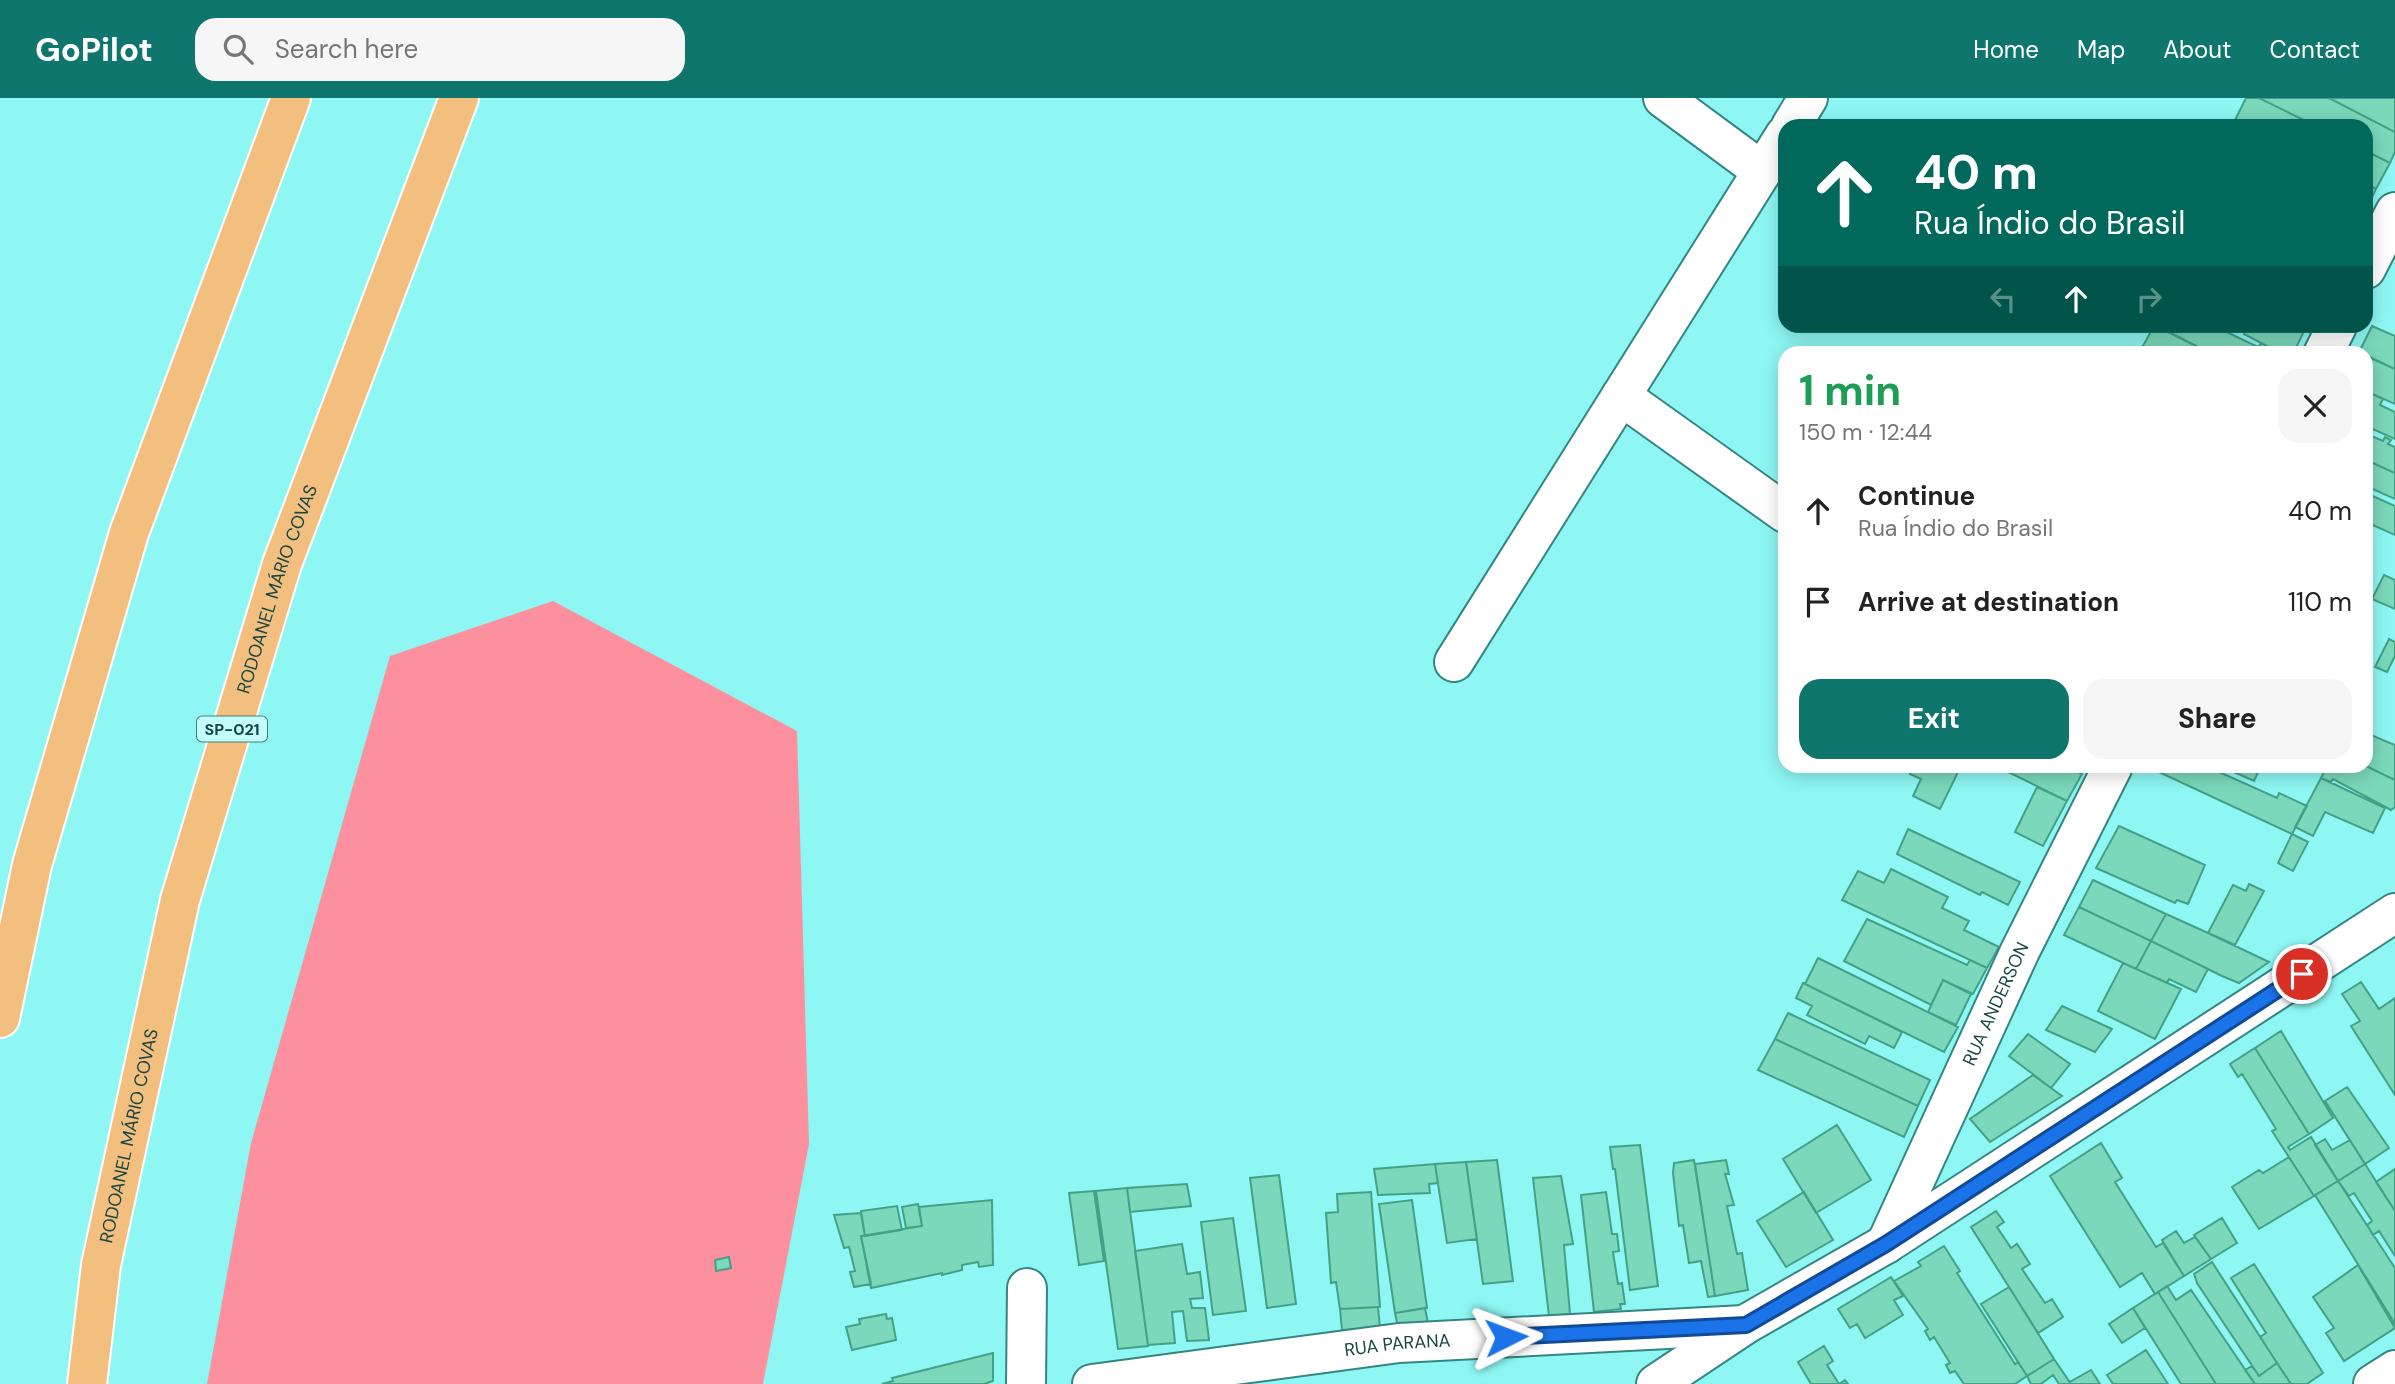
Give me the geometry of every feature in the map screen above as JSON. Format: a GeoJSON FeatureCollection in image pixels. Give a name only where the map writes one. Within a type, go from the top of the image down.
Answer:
{"type":"FeatureCollection","features":[{"type":"Feature","properties":{"kind":"highway"},"geometry":{"type":"LineString","coordinates":[[0,1018],[32,865],[129,533],[290,98]]}},
{"type":"Feature","properties":{"kind":"highway","name":"RODOANEL MÁRIO COVAS"},"geometry":{"type":"LineString","coordinates":[[87,1384],[101,1265],[180,900],[282,564],[459,98]]}},
{"type":"Feature","properties":{"kind":"street"},"geometry":{"type":"LineString","coordinates":[[1663,98],[1762,171]]}},
{"type":"Feature","properties":{"kind":"street"},"geometry":{"type":"LineString","coordinates":[[1795,119],[1808,98]]}},
{"type":"Feature","properties":{"kind":"street"},"geometry":{"type":"LineString","coordinates":[[1454,662],[1778,146]]}},
{"type":"Feature","properties":{"kind":"street"},"geometry":{"type":"LineString","coordinates":[[2373,255],[2395,212]]}},
{"type":"Feature","properties":{"kind":"street"},"geometry":{"type":"LineString","coordinates":[[1621,396],[1778,508]]}},
{"type":"Feature","properties":{"kind":"street","name":"RUA ANDERSON"},"geometry":{"type":"LineString","coordinates":[[1886,1244],[2020,951],[2109,773]]}},
{"type":"Feature","properties":{"kind":"street"},"geometry":{"type":"LineString","coordinates":[[1656,1384],[1746,1325],[1886,1244],[2395,913]]}},
{"type":"Feature","properties":{"kind":"street"},"geometry":{"type":"LineString","coordinates":[[1026,1384],[1027,1288]]}},
{"type":"Feature","properties":{"kind":"street","name":"RUA PARANA"},"geometry":{"type":"LineString","coordinates":[[1092,1384],[1399,1343],[1746,1325]]}},
{"type":"Feature","properties":{"kind":"street"},"geometry":{"type":"LineString","coordinates":[[2373,1384],[2395,1370]]}},
{"type":"Feature","properties":{"kind":"shaded area"},"geometry":{"type":"Polygon","coordinates":[[[553,601],[797,731],[809,1144],[763,1384],[207,1384],[251,1143],[390,656],[553,601]]]}},
{"type":"Feature","properties":{"kind":"building"},"geometry":{"type":"Polygon","coordinates":[[[2246,98],[2259,98],[2302,119],[2236,119],[2246,98]]]}},
{"type":"Feature","properties":{"kind":"building"},"geometry":{"type":"Polygon","coordinates":[[[2259,98],[2329,98],[2370,119],[2302,119],[2259,98]]]}},
{"type":"Feature","properties":{"kind":"building"},"geometry":{"type":"Polygon","coordinates":[[[2329,98],[2395,98],[2395,132],[2329,98]]]}},
{"type":"Feature","properties":{"kind":"building"},"geometry":{"type":"Polygon","coordinates":[[[2373,121],[2395,132],[2395,152],[2390,163],[2373,154],[2373,121]]]}},
{"type":"Feature","properties":{"kind":"building"},"geometry":{"type":"Polygon","coordinates":[[[2373,154],[2390,163],[2376,189],[2373,188],[2373,154]]]}},
{"type":"Feature","properties":{"kind":"building"},"geometry":{"type":"Polygon","coordinates":[[[2373,326],[2395,336],[2395,369],[2373,359],[2373,346],[2362,346],[2368,333],[2373,333],[2373,326]]]}},
{"type":"Feature","properties":{"kind":"building"},"geometry":{"type":"Polygon","coordinates":[[[2150,333],[2170,333],[2196,346],[2143,346],[2150,333]]]}},
{"type":"Feature","properties":{"kind":"building"},"geometry":{"type":"Polygon","coordinates":[[[2171,333],[2229,333],[2256,346],[2196,346],[2171,333]]]}},
{"type":"Feature","properties":{"kind":"building"},"geometry":{"type":"Polygon","coordinates":[[[2303,333],[2297,346],[2267,346],[2244,334],[2303,333]]]}},
{"type":"Feature","properties":{"kind":"building"},"geometry":{"type":"Polygon","coordinates":[[[2373,359],[2395,369],[2395,404],[2373,394],[2373,359]]]}},
{"type":"Feature","properties":{"kind":"building"},"geometry":{"type":"Polygon","coordinates":[[[2373,394],[2383,399],[2380,405],[2395,412],[2395,439],[2373,429],[2373,394]]]}},
{"type":"Feature","properties":{"kind":"building"},"geometry":{"type":"Polygon","coordinates":[[[2373,437],[2383,441],[2385,437],[2391,440],[2388,444],[2395,447],[2395,473],[2373,463],[2373,437]]]}},
{"type":"Feature","properties":{"kind":"building"},"geometry":{"type":"Polygon","coordinates":[[[2373,463],[2395,473],[2395,499],[2373,489],[2373,463]]]}},
{"type":"Feature","properties":{"kind":"building"},"geometry":{"type":"Polygon","coordinates":[[[2373,496],[2395,506],[2395,535],[2373,525],[2373,496]]]}},
{"type":"Feature","properties":{"kind":"building"},"geometry":{"type":"Polygon","coordinates":[[[2384,575],[2395,580],[2395,609],[2373,599],[2384,575]]]}},
{"type":"Feature","properties":{"kind":"building"},"geometry":{"type":"Polygon","coordinates":[[[2389,639],[2395,642],[2395,656],[2387,672],[2375,667],[2389,639]]]}},
{"type":"Feature","properties":{"kind":"building"},"geometry":{"type":"Polygon","coordinates":[[[2373,736],[2395,745],[2395,780],[2373,769],[2373,736]]]}},
{"type":"Feature","properties":{"kind":"building"},"geometry":{"type":"Polygon","coordinates":[[[2373,769],[2395,780],[2395,807],[2391,810],[2333,779],[2331,782],[2321,778],[2324,773],[2373,773],[2373,769]]]}},
{"type":"Feature","properties":{"kind":"building"},"geometry":{"type":"Polygon","coordinates":[[[1958,773],[1940,809],[1913,796],[1921,779],[1910,774],[1958,773]]]}},
{"type":"Feature","properties":{"kind":"building"},"geometry":{"type":"Polygon","coordinates":[[[2010,773],[2080,773],[2082,774],[2067,801],[2010,773]]]}},
{"type":"Feature","properties":{"kind":"building"},"geometry":{"type":"Polygon","coordinates":[[[2161,773],[2222,773],[2277,798],[2279,793],[2307,806],[2292,834],[2161,773]]]}},
{"type":"Feature","properties":{"kind":"building"},"geometry":{"type":"Polygon","coordinates":[[[2236,773],[2258,773],[2254,781],[2236,773]]]}},
{"type":"Feature","properties":{"kind":"building"},"geometry":{"type":"Polygon","coordinates":[[[2321,778],[2385,808],[2373,833],[2325,812],[2313,836],[2295,827],[2321,778]]]}},
{"type":"Feature","properties":{"kind":"building"},"geometry":{"type":"Polygon","coordinates":[[[2037,787],[2067,801],[2043,846],[2015,832],[2037,787]]]}},
{"type":"Feature","properties":{"kind":"building"},"geometry":{"type":"Polygon","coordinates":[[[2119,826],[2205,865],[2188,904],[2177,900],[2175,903],[2096,868],[2119,826]]]}},
{"type":"Feature","properties":{"kind":"building"},"geometry":{"type":"Polygon","coordinates":[[[1908,829],[2020,882],[2008,905],[1982,892],[1980,895],[1897,854],[1908,829]]]}},
{"type":"Feature","properties":{"kind":"building"},"geometry":{"type":"Polygon","coordinates":[[[2292,834],[2308,842],[2293,871],[2278,863],[2292,834]]]}},
{"type":"Feature","properties":{"kind":"building"},"geometry":{"type":"Polygon","coordinates":[[[1891,869],[1948,897],[1942,908],[1969,921],[1964,930],[1999,947],[1987,968],[1842,900],[1858,871],[1884,883],[1891,869]]]}},
{"type":"Feature","properties":{"kind":"building"},"geometry":{"type":"Polygon","coordinates":[[[2093,880],[2166,914],[2151,941],[2079,907],[2093,880]]]}},
{"type":"Feature","properties":{"kind":"building"},"geometry":{"type":"Polygon","coordinates":[[[2249,884],[2264,891],[2235,945],[2208,933],[2233,885],[2246,891],[2249,884]]]}},
{"type":"Feature","properties":{"kind":"building"},"geometry":{"type":"Polygon","coordinates":[[[2079,907],[2151,941],[2136,969],[2064,935],[2079,907]]]}},
{"type":"Feature","properties":{"kind":"building"},"geometry":{"type":"Polygon","coordinates":[[[2166,914],[2269,962],[2239,983],[2222,976],[2151,941],[2166,914]]]}},
{"type":"Feature","properties":{"kind":"building"},"geometry":{"type":"Polygon","coordinates":[[[1867,919],[1967,965],[1970,960],[1987,968],[1973,994],[1943,980],[1931,1005],[1844,961],[1867,919]]]}},
{"type":"Feature","properties":{"kind":"building"},"geometry":{"type":"Polygon","coordinates":[[[2151,941],[2208,969],[2196,992],[2169,979],[2167,983],[2136,969],[2151,941]]]}},
{"type":"Feature","properties":{"kind":"building"},"geometry":{"type":"Polygon","coordinates":[[[1818,958],[1958,1027],[1944,1052],[1805,984],[1818,958]]]}},
{"type":"Feature","properties":{"kind":"building"},"geometry":{"type":"Polygon","coordinates":[[[2123,963],[2181,989],[2155,1039],[2098,1011],[2123,963]]]}},
{"type":"Feature","properties":{"kind":"building"},"geometry":{"type":"Polygon","coordinates":[[[1943,980],[1971,994],[1956,1025],[1928,1012],[1943,980]]]}},
{"type":"Feature","properties":{"kind":"building"},"geometry":{"type":"Polygon","coordinates":[[[2361,982],[2379,1009],[2395,998],[2395,1095],[2351,1026],[2360,1021],[2342,994],[2361,982]]]}},
{"type":"Feature","properties":{"kind":"building"},"geometry":{"type":"Polygon","coordinates":[[[1803,983],[1902,1032],[1894,1048],[1869,1036],[1865,1044],[1807,1015],[1812,1006],[1796,998],[1803,983]]]}},
{"type":"Feature","properties":{"kind":"building"},"geometry":{"type":"Polygon","coordinates":[[[2062,1006],[2112,1029],[2095,1052],[2046,1030],[2062,1006]]]}},
{"type":"Feature","properties":{"kind":"building"},"geometry":{"type":"Polygon","coordinates":[[[1788,1013],[1930,1080],[1918,1106],[1775,1039],[1788,1013]]]}},
{"type":"Feature","properties":{"kind":"building"},"geometry":{"type":"Polygon","coordinates":[[[2281,1031],[2333,1118],[2309,1134],[2255,1048],[2281,1031]]]}},
{"type":"Feature","properties":{"kind":"building"},"geometry":{"type":"Polygon","coordinates":[[[2028,1034],[2070,1064],[2051,1088],[2009,1056],[2028,1034]]]}},
{"type":"Feature","properties":{"kind":"building"},"geometry":{"type":"Polygon","coordinates":[[[1775,1039],[1918,1106],[1904,1137],[1758,1070],[1775,1039]]]}},
{"type":"Feature","properties":{"kind":"building"},"geometry":{"type":"Polygon","coordinates":[[[2255,1048],[2309,1134],[2288,1147],[2290,1150],[2311,1137],[2338,1181],[2314,1196],[2272,1131],[2276,1129],[2242,1074],[2238,1077],[2230,1064],[2255,1048]]]}},
{"type":"Feature","properties":{"kind":"building"},"geometry":{"type":"Polygon","coordinates":[[[2033,1075],[2062,1096],[1990,1142],[1970,1119],[2033,1075]]]}},
{"type":"Feature","properties":{"kind":"building"},"geometry":{"type":"Polygon","coordinates":[[[2347,1087],[2389,1148],[2365,1164],[2325,1101],[2347,1087]]]}},
{"type":"Feature","properties":{"kind":"building"},"geometry":{"type":"Polygon","coordinates":[[[1837,1125],[1871,1180],[1816,1213],[1783,1159],[1837,1125]]]}},
{"type":"Feature","properties":{"kind":"building"},"geometry":{"type":"Polygon","coordinates":[[[2325,1139],[2332,1150],[2350,1140],[2365,1164],[2338,1181],[2315,1145],[2325,1139]]]}},
{"type":"Feature","properties":{"kind":"building"},"geometry":{"type":"Polygon","coordinates":[[[2101,1143],[2122,1178],[2115,1182],[2156,1247],[2163,1243],[2184,1276],[2155,1294],[2142,1273],[2120,1287],[2050,1176],[2101,1143]]]}},
{"type":"Feature","properties":{"kind":"building"},"geometry":{"type":"Polygon","coordinates":[[[1640,1145],[1658,1286],[1630,1290],[1610,1147],[1640,1145]]]}},
{"type":"Feature","properties":{"kind":"building"},"geometry":{"type":"Polygon","coordinates":[[[2289,1157],[2314,1196],[2259,1229],[2232,1187],[2259,1170],[2263,1173],[2289,1157]]]}},
{"type":"Feature","properties":{"kind":"building"},"geometry":{"type":"Polygon","coordinates":[[[1497,1160],[1513,1281],[1483,1284],[1466,1162],[1497,1160]]]}},
{"type":"Feature","properties":{"kind":"building"},"geometry":{"type":"Polygon","coordinates":[[[1694,1160],[1715,1296],[1708,1297],[1701,1261],[1689,1263],[1683,1225],[1679,1226],[1673,1173],[1674,1163],[1694,1160]]]}},
{"type":"Feature","properties":{"kind":"building"},"geometry":{"type":"Polygon","coordinates":[[[1726,1160],[1729,1174],[1725,1174],[1734,1205],[1727,1206],[1737,1254],[1742,1253],[1748,1290],[1715,1296],[1695,1164],[1726,1160]]]}},
{"type":"Feature","properties":{"kind":"building"},"geometry":{"type":"Polygon","coordinates":[[[1466,1162],[1477,1239],[1447,1243],[1435,1164],[1466,1162]]]}},
{"type":"Feature","properties":{"kind":"building"},"geometry":{"type":"Polygon","coordinates":[[[1435,1164],[1438,1183],[1429,1184],[1430,1193],[1378,1195],[1374,1169],[1435,1164]]]}},
{"type":"Feature","properties":{"kind":"building"},"geometry":{"type":"Polygon","coordinates":[[[2365,1164],[2395,1211],[2395,1256],[2379,1231],[2373,1235],[2367,1225],[2372,1221],[2354,1193],[2349,1196],[2338,1181],[2365,1164]]]}},
{"type":"Feature","properties":{"kind":"building"},"geometry":{"type":"Polygon","coordinates":[[[2395,1169],[2395,1211],[2376,1182],[2395,1169]]]}},
{"type":"Feature","properties":{"kind":"building"},"geometry":{"type":"Polygon","coordinates":[[[1279,1175],[1296,1304],[1267,1308],[1250,1178],[1279,1175]]]}},
{"type":"Feature","properties":{"kind":"building"},"geometry":{"type":"Polygon","coordinates":[[[1561,1176],[1573,1244],[1564,1245],[1570,1314],[1549,1316],[1533,1178],[1561,1176]]]}},
{"type":"Feature","properties":{"kind":"building"},"geometry":{"type":"Polygon","coordinates":[[[2338,1181],[2395,1268],[2395,1324],[2315,1195],[2338,1181]]]}},
{"type":"Feature","properties":{"kind":"building"},"geometry":{"type":"Polygon","coordinates":[[[1187,1184],[1191,1206],[1130,1212],[1127,1188],[1187,1184]]]}},
{"type":"Feature","properties":{"kind":"building"},"geometry":{"type":"Polygon","coordinates":[[[1127,1188],[1148,1346],[1118,1349],[1096,1191],[1127,1188]]]}},
{"type":"Feature","properties":{"kind":"building"},"geometry":{"type":"Polygon","coordinates":[[[1094,1191],[1104,1261],[1079,1265],[1069,1193],[1094,1191]]]}},
{"type":"Feature","properties":{"kind":"building"},"geometry":{"type":"Polygon","coordinates":[[[1371,1192],[1380,1307],[1340,1309],[1336,1282],[1331,1283],[1326,1213],[1338,1212],[1337,1194],[1371,1192]]]}},
{"type":"Feature","properties":{"kind":"building"},"geometry":{"type":"Polygon","coordinates":[[[1606,1192],[1612,1234],[1617,1234],[1619,1251],[1613,1252],[1618,1284],[1622,1283],[1625,1304],[1620,1304],[1621,1309],[1594,1312],[1581,1195],[1606,1192]]]}},
{"type":"Feature","properties":{"kind":"building"},"geometry":{"type":"Polygon","coordinates":[[[1804,1192],[1833,1240],[1786,1267],[1757,1221],[1804,1192]]]}},
{"type":"Feature","properties":{"kind":"building"},"geometry":{"type":"Polygon","coordinates":[[[992,1200],[993,1265],[979,1267],[978,1262],[962,1265],[962,1270],[871,1288],[861,1236],[922,1226],[919,1207],[992,1200]]]}},
{"type":"Feature","properties":{"kind":"building"},"geometry":{"type":"Polygon","coordinates":[[[1412,1200],[1427,1308],[1395,1313],[1379,1204],[1412,1200]]]}},
{"type":"Feature","properties":{"kind":"building"},"geometry":{"type":"Polygon","coordinates":[[[918,1204],[922,1226],[906,1228],[902,1207],[918,1204]]]}},
{"type":"Feature","properties":{"kind":"building"},"geometry":{"type":"Polygon","coordinates":[[[897,1206],[902,1230],[865,1236],[861,1211],[897,1206]]]}},
{"type":"Feature","properties":{"kind":"building"},"geometry":{"type":"Polygon","coordinates":[[[1996,1211],[2004,1222],[1997,1227],[2011,1248],[2017,1244],[2030,1264],[2022,1269],[2045,1303],[2052,1299],[2063,1317],[2038,1333],[1971,1227],[1996,1211]]]}},
{"type":"Feature","properties":{"kind":"building"},"geometry":{"type":"Polygon","coordinates":[[[861,1213],[865,1236],[861,1236],[871,1284],[854,1287],[850,1272],[855,1271],[849,1247],[844,1248],[834,1215],[861,1213]]]}},
{"type":"Feature","properties":{"kind":"building"},"geometry":{"type":"Polygon","coordinates":[[[1233,1218],[1246,1311],[1213,1315],[1201,1222],[1233,1218]]]}},
{"type":"Feature","properties":{"kind":"building"},"geometry":{"type":"Polygon","coordinates":[[[2222,1218],[2237,1243],[2211,1259],[2194,1235],[2222,1218]]]}},
{"type":"Feature","properties":{"kind":"building"},"geometry":{"type":"Polygon","coordinates":[[[2176,1231],[2184,1243],[2195,1237],[2211,1259],[2184,1276],[2162,1240],[2176,1231]]]}},
{"type":"Feature","properties":{"kind":"building"},"geometry":{"type":"Polygon","coordinates":[[[1182,1244],[1187,1274],[1200,1272],[1203,1298],[1190,1299],[1192,1308],[1205,1308],[1209,1340],[1187,1341],[1183,1311],[1172,1312],[1175,1343],[1148,1345],[1135,1251],[1182,1244]]]}},
{"type":"Feature","properties":{"kind":"building"},"geometry":{"type":"Polygon","coordinates":[[[1944,1246],[1960,1271],[1957,1273],[2015,1364],[2018,1362],[2027,1376],[2015,1384],[1964,1384],[1955,1371],[1950,1373],[1946,1365],[1950,1363],[1934,1337],[1930,1340],[1925,1331],[1928,1329],[1894,1281],[1921,1266],[1918,1262],[1944,1246]]]}},
{"type":"Feature","properties":{"kind":"building"},"geometry":{"type":"Polygon","coordinates":[[[729,1257],[731,1268],[716,1271],[715,1260],[729,1257]]]}},
{"type":"Feature","properties":{"kind":"building"},"geometry":{"type":"Polygon","coordinates":[[[2212,1262],[2277,1363],[2259,1376],[2197,1283],[2194,1274],[2212,1262]]]}},
{"type":"Feature","properties":{"kind":"building"},"geometry":{"type":"Polygon","coordinates":[[[2254,1264],[2323,1373],[2307,1384],[2291,1384],[2260,1337],[2266,1333],[2231,1278],[2254,1264]]]}},
{"type":"Feature","properties":{"kind":"building"},"geometry":{"type":"Polygon","coordinates":[[[2358,1265],[2395,1328],[2344,1361],[2326,1333],[2334,1328],[2313,1297],[2358,1265]]]}},
{"type":"Feature","properties":{"kind":"building"},"geometry":{"type":"Polygon","coordinates":[[[1891,1277],[1903,1296],[1894,1300],[1903,1315],[1865,1338],[1857,1324],[1850,1328],[1838,1309],[1891,1277]]]}},
{"type":"Feature","properties":{"kind":"building"},"geometry":{"type":"Polygon","coordinates":[[[2167,1286],[2176,1300],[2191,1290],[2255,1384],[2216,1384],[2158,1292],[2167,1286]]]}},
{"type":"Feature","properties":{"kind":"building"},"geometry":{"type":"Polygon","coordinates":[[[2009,1287],[2054,1359],[2027,1376],[1981,1304],[2009,1287]]]}},
{"type":"Feature","properties":{"kind":"building"},"geometry":{"type":"Polygon","coordinates":[[[2158,1292],[2216,1384],[2181,1384],[2133,1308],[2158,1292]]]}},
{"type":"Feature","properties":{"kind":"building"},"geometry":{"type":"Polygon","coordinates":[[[1378,1307],[1380,1328],[1342,1330],[1340,1309],[1378,1307]]]}},
{"type":"Feature","properties":{"kind":"building"},"geometry":{"type":"Polygon","coordinates":[[[1425,1308],[1428,1323],[1398,1327],[1395,1313],[1425,1308]]]}},
{"type":"Feature","properties":{"kind":"building"},"geometry":{"type":"Polygon","coordinates":[[[2133,1308],[2145,1328],[2122,1343],[2109,1324],[2133,1308]]]}},
{"type":"Feature","properties":{"kind":"building"},"geometry":{"type":"Polygon","coordinates":[[[886,1314],[887,1319],[892,1318],[896,1340],[852,1350],[846,1327],[860,1324],[859,1319],[886,1314]]]}},
{"type":"Feature","properties":{"kind":"building"},"geometry":{"type":"Polygon","coordinates":[[[1824,1346],[1833,1361],[1827,1365],[1839,1384],[1811,1384],[1798,1362],[1824,1346]]]}},
{"type":"Feature","properties":{"kind":"building"},"geometry":{"type":"Polygon","coordinates":[[[2146,1350],[2168,1384],[2113,1384],[2107,1375],[2146,1350]]]}},
{"type":"Feature","properties":{"kind":"building"},"geometry":{"type":"Polygon","coordinates":[[[993,1353],[993,1381],[984,1384],[882,1384],[893,1381],[892,1378],[993,1353]]]}},
{"type":"Feature","properties":{"kind":"building"},"geometry":{"type":"Polygon","coordinates":[[[2054,1359],[2071,1384],[2059,1384],[2053,1375],[2041,1384],[2031,1384],[2027,1376],[2054,1359]]]}},
{"type":"Feature","properties":{"kind":"building"},"geometry":{"type":"Polygon","coordinates":[[[2277,1363],[2291,1384],[2255,1384],[2245,1370],[2252,1366],[2259,1376],[2277,1363]]]}},
{"type":"Feature","properties":{"kind":"building"},"geometry":{"type":"Polygon","coordinates":[[[2091,1370],[2100,1384],[2071,1384],[2070,1382],[2091,1370]]]}},
{"type":"Feature","properties":{"kind":"route"},"geometry":{"type":"LineString","coordinates":[[1506,1337],[1746,1325],[1886,1244],[2302,974]]}}]}
